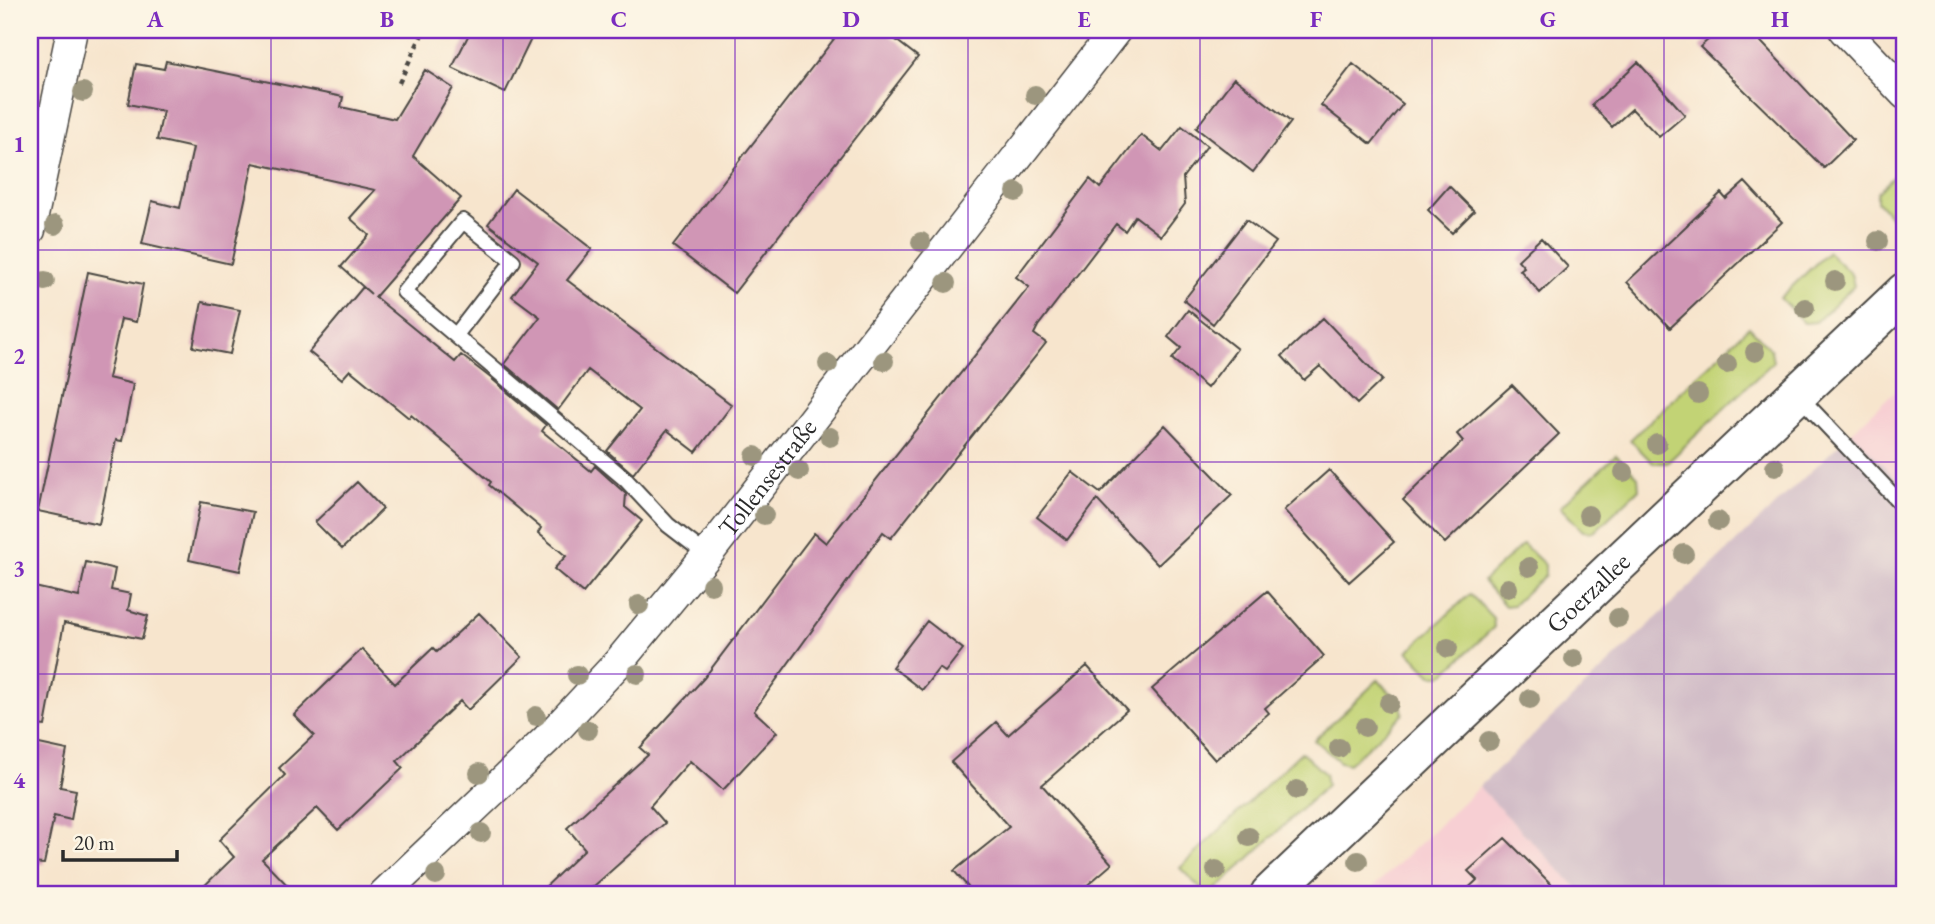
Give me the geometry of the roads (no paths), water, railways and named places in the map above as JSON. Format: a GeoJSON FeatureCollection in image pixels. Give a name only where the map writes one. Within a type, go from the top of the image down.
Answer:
{"type":"FeatureCollection","features":[{"type":"Feature","properties":{"kind":"main road","name":"Goerzallee"},"geometry":{"type":"LineString","coordinates":[[1270,894],[1905,292]]}},
{"type":"Feature","properties":{"kind":"street"},"geometry":{"type":"LineString","coordinates":[[30,230],[72,30]]}},
{"type":"Feature","properties":{"kind":"street","name":"Tollensestraße"},"geometry":{"type":"LineString","coordinates":[[384,894],[587,697],[707,555],[1116,30]]}},
{"type":"Feature","properties":{"kind":"street"},"geometry":{"type":"LineString","coordinates":[[1844,30],[1905,94]]}},
{"type":"Feature","properties":{"kind":"lane"},"geometry":{"type":"LineString","coordinates":[[456,335],[513,261],[463,221],[404,292],[626,480],[668,525],[707,555]]}},
{"type":"Feature","properties":{"kind":"lane"},"geometry":{"type":"LineString","coordinates":[[1797,394],[1905,508]]}}]}
